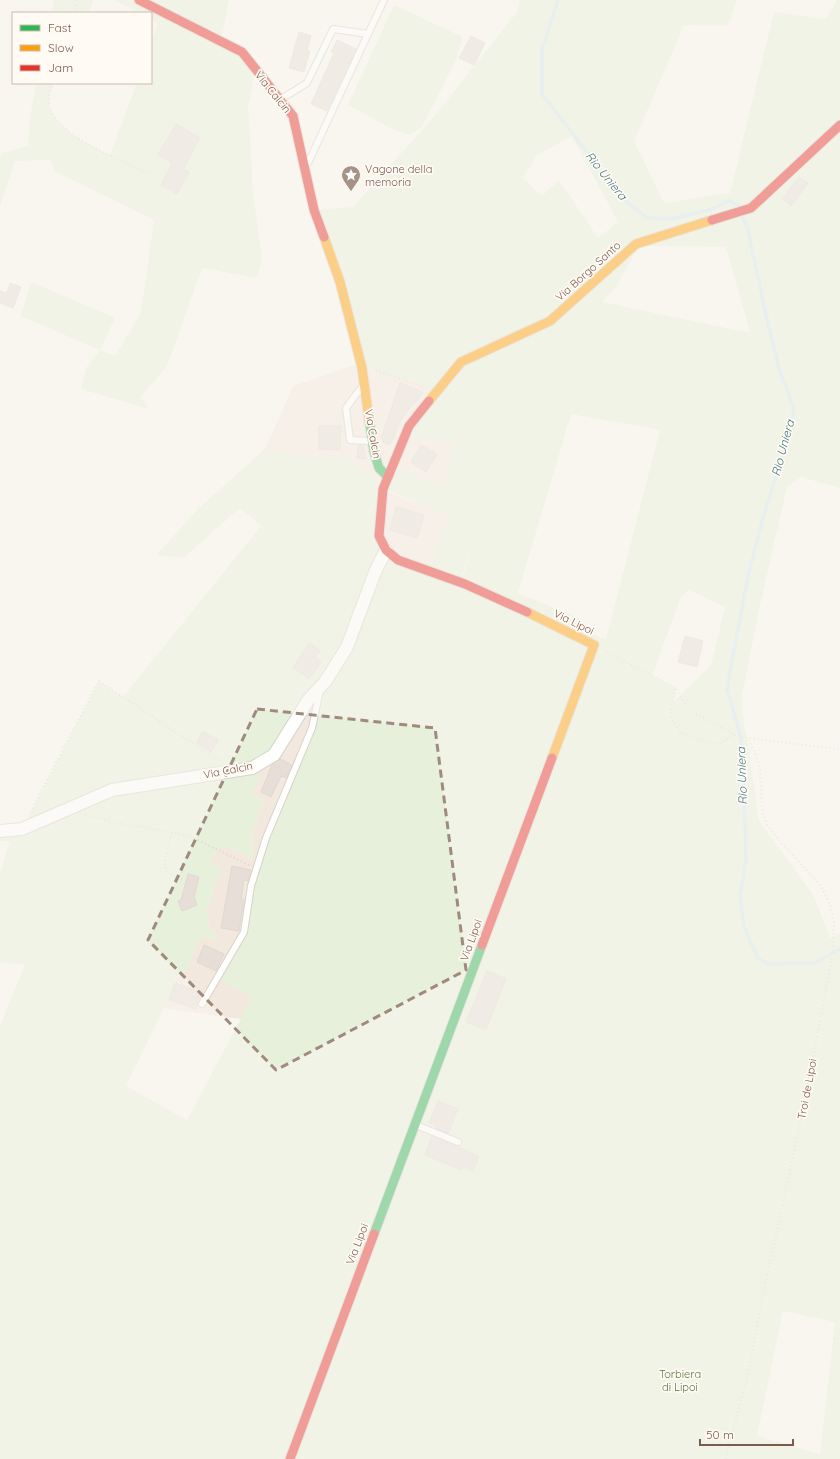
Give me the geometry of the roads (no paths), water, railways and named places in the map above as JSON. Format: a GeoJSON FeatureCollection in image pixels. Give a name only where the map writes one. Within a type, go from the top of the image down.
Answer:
{"type":"FeatureCollection","features":[{"type":"Feature","properties":{"kind":"street","name":"Via Calcin"},"geometry":{"type":"LineString","coordinates":[[139,0],[242,52],[293,116],[314,210],[340,282],[360,363],[374,452],[379,468],[388,477]]}},
{"type":"Feature","properties":{"kind":"street","name":"Via Borgo Santo"},"geometry":{"type":"LineString","coordinates":[[388,477],[409,426],[461,362],[550,321],[636,244],[751,208],[840,125]]}},
{"type":"Feature","properties":{"kind":"street"},"geometry":{"type":"LineString","coordinates":[[386,550],[379,536],[382,490],[388,477]]}},
{"type":"Feature","properties":{"kind":"street","name":"Via Calcin"},"geometry":{"type":"LineString","coordinates":[[0,831],[22,829],[112,790],[252,768],[274,754],[309,699],[325,682],[347,647],[375,572],[386,550]]}},
{"type":"Feature","properties":{"kind":"street","name":"Via Lipoi"},"geometry":{"type":"LineString","coordinates":[[290,1459],[594,645],[523,610],[465,584],[398,560],[386,550]]}},
{"type":"Feature","properties":{"kind":"lane"},"geometry":{"type":"LineString","coordinates":[[305,168],[384,0]]}},
{"type":"Feature","properties":{"kind":"lane"},"geometry":{"type":"LineString","coordinates":[[280,100],[307,83],[333,29],[368,34]]}},
{"type":"Feature","properties":{"kind":"lane"},"geometry":{"type":"LineString","coordinates":[[364,384],[346,408],[350,440],[372,441]]}},
{"type":"Feature","properties":{"kind":"lane"},"geometry":{"type":"LineString","coordinates":[[202,1004],[244,932],[251,886],[266,838],[312,728],[321,687]]}},
{"type":"Feature","properties":{"kind":"lane"},"geometry":{"type":"LineString","coordinates":[[415,1124],[458,1142]]}},
{"type":"Feature","properties":{"kind":"waterway","name":"Rio Uniera"},"geometry":{"type":"LineString","coordinates":[[558,0],[542,49],[542,94],[623,199],[647,218],[671,219],[712,209],[729,201],[739,205]]}},
{"type":"Feature","properties":{"kind":"waterway","name":"Rio Uniera"},"geometry":{"type":"LineString","coordinates":[[742,215],[748,230],[779,369],[794,409],[784,451],[762,521],[748,576],[727,688],[741,738],[746,860],[740,895],[744,927],[758,958],[768,964],[814,963],[840,949]]}},
{"type":"Feature","properties":{"kind":"place","name":"Vagone della memoria"},"geometry":{"type":"Point","coordinates":[351,192]}},
{"type":"Feature","properties":{"kind":"park label","name":"Torbiera di Lipoi"},"geometry":{"type":"Point","coordinates":[680,1380]}}]}
